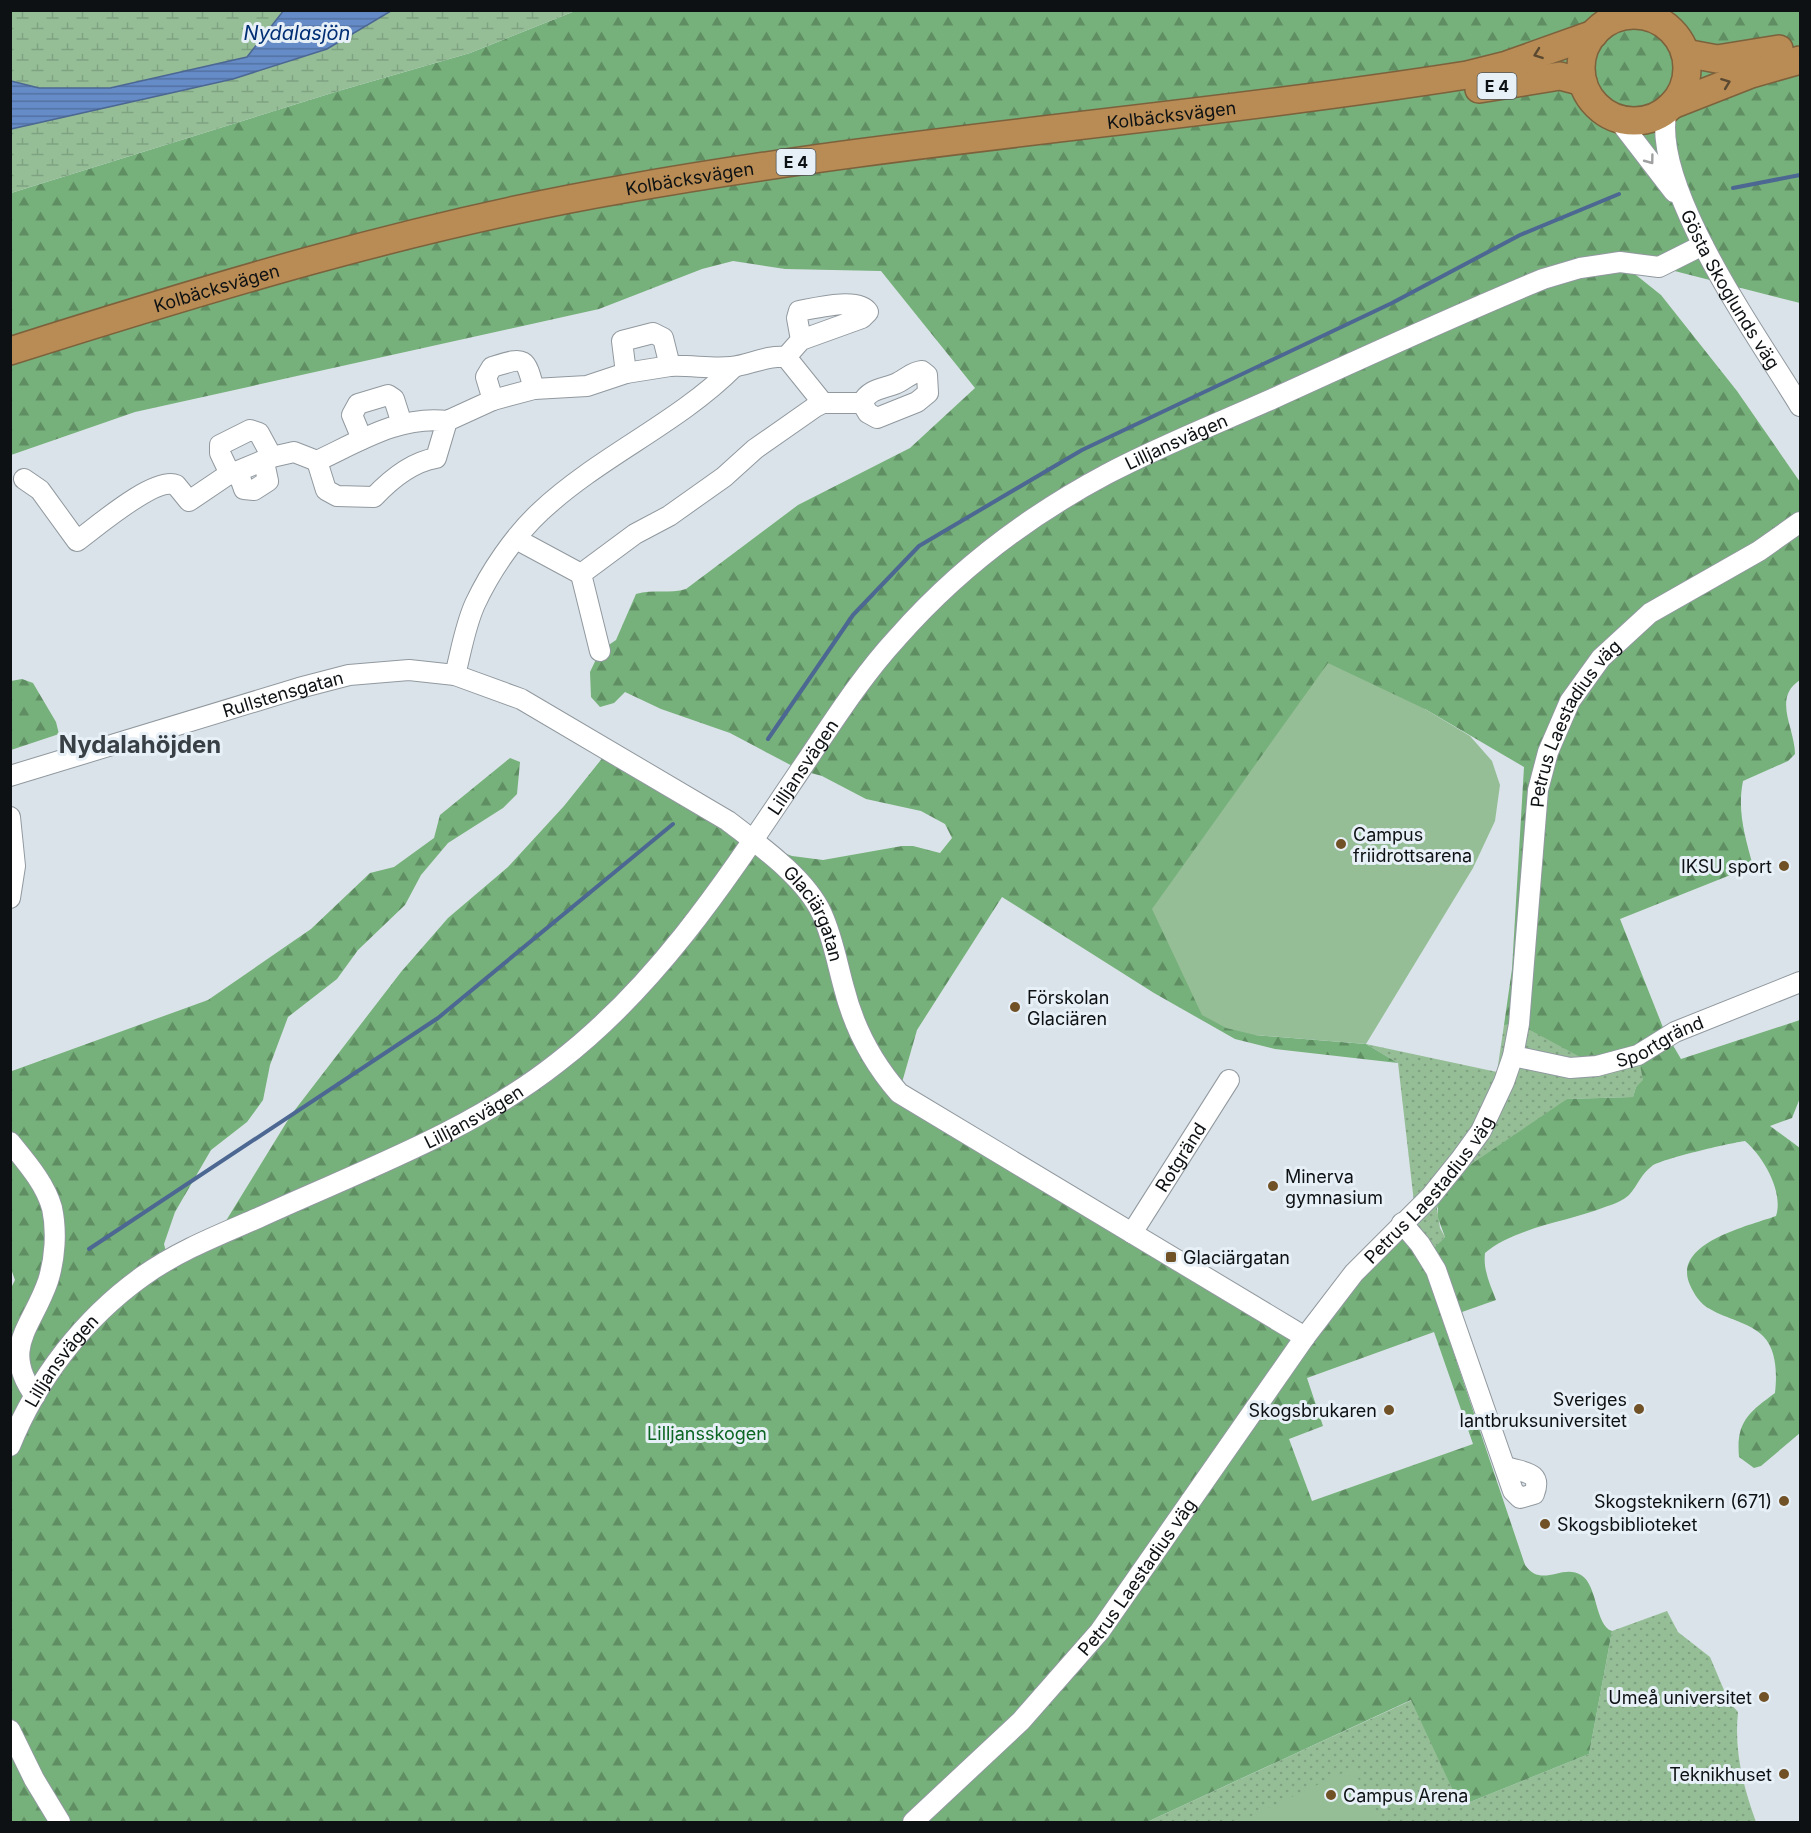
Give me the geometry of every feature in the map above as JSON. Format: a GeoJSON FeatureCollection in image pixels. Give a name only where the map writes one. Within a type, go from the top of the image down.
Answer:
{"type":"FeatureCollection","features":[{"type":"Feature","properties":{"kind":"highway","name":"E 4"},"geometry":{"type":"LineString","coordinates":[[1593,34],[1611,20],[1641,16],[1656,20],[1668,28],[1678,39],[1685,53]]}},
{"type":"Feature","properties":{"kind":"highway"},"geometry":{"type":"LineString","coordinates":[[1593,34],[1582,60],[1583,82],[1596,104],[1617,118],[1647,119],[1730,81],[1800,60]]}},
{"type":"Feature","properties":{"kind":"highway","name":"Kolbäcksvägen"},"geometry":{"type":"LineString","coordinates":[[10,351],[192,294],[348,249],[609,191],[801,161],[1467,75],[1507,65],[1593,34]]}},
{"type":"Feature","properties":{"kind":"highway"},"geometry":{"type":"LineString","coordinates":[[1670,107],[1685,81],[1685,53],[1707,58],[1729,59],[1800,44]]}},
{"type":"Feature","properties":{"kind":"highway","name":"Kolbäcksvägen"},"geometry":{"type":"LineString","coordinates":[[10,367],[342,267],[444,242],[622,205],[789,177],[1410,100],[1532,79],[1560,76],[1583,82]]}},
{"type":"Feature","properties":{"kind":"street","name":"Gösta Skoglunds väg"},"geometry":{"type":"LineString","coordinates":[[1670,107],[1664,122],[1665,141],[1682,203]]}},
{"type":"Feature","properties":{"kind":"street","name":"Gösta Skoglunds väg"},"geometry":{"type":"LineString","coordinates":[[1617,118],[1682,203],[1703,245],[1800,406]]}},
{"type":"Feature","properties":{"kind":"street","name":"Lilljansvägen"},"geometry":{"type":"LineString","coordinates":[[10,1446],[35,1396],[58,1360],[112,1302],[148,1273],[198,1244],[468,1122],[559,1063],[619,1009],[658,969],[692,927],[844,705],[892,642],[967,567],[1028,521],[1110,472],[1543,279],[1580,268],[1620,262],[1659,267],[1703,245]]}},
{"type":"Feature","properties":{"kind":"street"},"geometry":{"type":"LineString","coordinates":[[626,373],[622,341],[653,333],[663,338],[670,366]]}},
{"type":"Feature","properties":{"kind":"street"},"geometry":{"type":"LineString","coordinates":[[24,479],[40,490],[77,541],[155,487],[171,483],[180,488],[189,501],[234,473],[268,459],[294,452],[317,461],[362,439],[402,424],[426,420],[447,421],[493,400],[534,389],[587,386],[626,373],[670,366],[734,367],[760,359],[786,357],[801,340]]}},
{"type":"Feature","properties":{"kind":"street"},"geometry":{"type":"LineString","coordinates":[[786,357],[823,403]]}},
{"type":"Feature","properties":{"kind":"street"},"geometry":{"type":"LineString","coordinates":[[493,400],[486,377],[488,370],[517,359],[527,363],[534,389]]}},
{"type":"Feature","properties":{"kind":"street"},"geometry":{"type":"LineString","coordinates":[[455,675],[474,606],[516,539],[541,511],[573,486],[711,390],[734,367]]}},
{"type":"Feature","properties":{"kind":"street"},"geometry":{"type":"LineString","coordinates":[[362,439],[352,415],[352,411],[358,404],[388,395],[394,399],[402,424]]}},
{"type":"Feature","properties":{"kind":"street"},"geometry":{"type":"LineString","coordinates":[[581,574],[635,534],[669,516],[724,477],[755,449],[823,403],[862,403]]}},
{"type":"Feature","properties":{"kind":"street"},"geometry":{"type":"LineString","coordinates":[[317,461],[320,478],[328,493],[348,497],[374,496],[413,466],[436,458],[447,421]]}},
{"type":"Feature","properties":{"kind":"street"},"geometry":{"type":"LineString","coordinates":[[234,473],[220,453],[220,445],[250,430],[259,433],[268,459]]}},
{"type":"Feature","properties":{"kind":"street","name":"Petrus Laestadius väg"},"geometry":{"type":"LineString","coordinates":[[913,1822],[1021,1721],[1100,1631],[1305,1337],[1354,1273],[1431,1196],[1471,1145],[1494,1104],[1513,1056],[1519,1024],[1535,807],[1543,766],[1570,701],[1601,658],[1650,613],[1759,551],[1800,522]]}},
{"type":"Feature","properties":{"kind":"street"},"geometry":{"type":"LineString","coordinates":[[516,539],[581,574],[600,651]]}},
{"type":"Feature","properties":{"kind":"street","name":"Rullstensgatan"},"geometry":{"type":"LineString","coordinates":[[10,776],[233,707],[349,675],[392,670],[455,675],[521,699],[728,821],[753,840]]}},
{"type":"Feature","properties":{"kind":"street"},"geometry":{"type":"LineString","coordinates":[[10,817],[15,866],[10,898]]}},
{"type":"Feature","properties":{"kind":"street","name":"Glaciärgatan"},"geometry":{"type":"LineString","coordinates":[[753,840],[809,891],[822,914],[839,964],[854,1020],[867,1050],[899,1093],[1305,1337]]}},
{"type":"Feature","properties":{"kind":"street","name":"Sportgränd"},"geometry":{"type":"LineString","coordinates":[[1513,1056],[1570,1068],[1597,1066],[1638,1055],[1675,1032],[1800,982]]}},
{"type":"Feature","properties":{"kind":"street","name":"Rotgränd"},"geometry":{"type":"LineString","coordinates":[[1132,1233],[1229,1080]]}},
{"type":"Feature","properties":{"kind":"street"},"geometry":{"type":"LineString","coordinates":[[10,1142],[43,1186],[52,1207],[56,1233],[47,1283],[22,1326],[15,1345],[14,1363],[18,1377],[35,1396]]}},
{"type":"Feature","properties":{"kind":"street"},"geometry":{"type":"LineString","coordinates":[[1402,1223],[1420,1244],[1436,1270],[1506,1466]]}},
{"type":"Feature","properties":{"kind":"street"},"geometry":{"type":"LineString","coordinates":[[10,1730],[60,1822]]}},
{"type":"Feature","properties":{"kind":"green space"},"geometry":{"type":"Polygon","coordinates":[[[10,11],[284,11],[248,57],[110,88],[39,88],[11,81],[10,11]]]}},
{"type":"Feature","properties":{"kind":"green space"},"geometry":{"type":"Polygon","coordinates":[[[391,11],[575,11],[470,53],[335,92],[11,193],[10,129],[233,79],[327,49],[391,11]]]}},
{"type":"Feature","properties":{"kind":"green space","name":"Lilljansskogen"},"geometry":{"type":"Polygon","coordinates":[[[575,11],[1800,11],[1800,303],[1659,267],[1621,263],[1661,295],[1737,391],[1800,482],[1800,680],[1792,687],[1786,704],[1795,754],[1788,761],[1743,781],[1741,813],[1753,866],[1620,919],[1664,1030],[1681,1059],[1800,1020],[1800,1098],[1792,1118],[1770,1126],[1800,1148],[1800,1433],[1761,1466],[1754,1468],[1739,1457],[1740,1435],[1746,1419],[1775,1393],[1776,1371],[1773,1355],[1768,1342],[1757,1331],[1700,1302],[1690,1285],[1687,1270],[1692,1258],[1702,1247],[1716,1238],[1776,1216],[1777,1196],[1770,1175],[1759,1156],[1745,1141],[1658,1163],[1648,1169],[1629,1195],[1621,1200],[1591,1212],[1526,1231],[1497,1244],[1485,1253],[1485,1265],[1496,1300],[1462,1312],[1440,1312],[1525,1565],[1538,1575],[1574,1572],[1581,1575],[1591,1587],[1602,1622],[1612,1631],[1589,1754],[1460,1806],[1411,1700],[1147,1822],[11,1822],[10,1290],[15,1280],[10,1266],[10,1069],[12,1071],[208,1000],[311,929],[370,873],[394,867],[434,838],[440,815],[510,758],[520,762],[517,794],[503,808],[448,843],[421,875],[405,905],[358,950],[337,979],[288,1017],[270,1065],[263,1100],[247,1122],[211,1150],[175,1212],[164,1244],[168,1260],[216,1237],[291,1115],[401,972],[448,918],[508,867],[564,806],[608,751],[776,850],[792,856],[823,860],[902,846],[913,846],[940,853],[952,838],[945,824],[921,811],[866,799],[822,776],[800,770],[730,733],[661,709],[625,692],[614,703],[600,707],[591,697],[590,672],[600,651],[616,640],[636,594],[686,589],[798,505],[910,448],[975,388],[881,271],[785,269],[733,261],[702,269],[599,309],[135,412],[11,455],[11,193],[335,92],[470,53],[575,11]],[[1425,709],[1255,1035],[1366,1044],[1398,1063],[1275,1049],[1235,1039],[1154,993],[1002,897],[917,1030],[899,1093],[1305,1337],[1402,1223],[1432,1250],[1445,1237],[1438,1218],[1438,1200],[1467,1167],[1567,1099],[1633,1097],[1636,1087],[1643,1080],[1638,1055],[1597,1066],[1519,1024],[1504,1025],[1512,969],[1524,767],[1425,709]],[[1434,1332],[1307,1378],[1323,1426],[1289,1439],[1312,1501],[1473,1444],[1434,1332]]]}},
{"type":"Feature","properties":{"kind":"green space","name":"Campus friidrottsarena"},"geometry":{"type":"Polygon","coordinates":[[[1328,663],[1425,709],[1470,736],[1492,761],[1500,785],[1495,821],[1473,868],[1366,1044],[1255,1035],[1226,1028],[1202,1015],[1152,909],[1328,663]]]}},
{"type":"Feature","properties":{"kind":"green space"},"geometry":{"type":"Polygon","coordinates":[[[22,679],[33,683],[56,722],[59,734],[11,750],[11,681],[22,679]]]}},
{"type":"Feature","properties":{"kind":"green space"},"geometry":{"type":"Polygon","coordinates":[[[1519,1024],[1638,1055],[1644,1081],[1636,1087],[1633,1097],[1567,1099],[1437,1208],[1440,1228],[1445,1237],[1427,1256],[1402,1223],[1415,1211],[1398,1063],[1366,1044],[1497,1072],[1504,1025],[1519,1024]]]}},
{"type":"Feature","properties":{"kind":"green space"},"geometry":{"type":"Polygon","coordinates":[[[1667,1611],[1678,1632],[1710,1657],[1729,1702],[1738,1712],[1737,1741],[1741,1768],[1756,1822],[1147,1822],[1412,1700],[1460,1806],[1589,1754],[1612,1631],[1667,1611]]]}},
{"type":"Feature","properties":{"kind":"green space","name":"Campus Arena"},"geometry":{"type":"Polygon","coordinates":[[[1353,1768],[1380,1822],[1239,1822],[1353,1768]]]}},
{"type":"Feature","properties":{"kind":"water","name":"Nydalasjön"},"geometry":{"type":"Polygon","coordinates":[[[284,10],[391,11],[327,49],[233,79],[11,129],[11,81],[39,88],[110,88],[247,57],[284,10]]]}},
{"type":"Feature","properties":{"kind":"waterway"},"geometry":{"type":"LineString","coordinates":[[1733,188],[1800,175]]}},
{"type":"Feature","properties":{"kind":"waterway"},"geometry":{"type":"LineString","coordinates":[[768,739],[853,615],[919,546],[1082,450],[1392,303],[1520,235],[1619,194]]}},
{"type":"Feature","properties":{"kind":"waterway"},"geometry":{"type":"LineString","coordinates":[[89,1249],[438,1018],[673,824]]}},
{"type":"Feature","properties":{"kind":"place","name":"Campus friidrottsarena"},"geometry":{"type":"Point","coordinates":[1341,844]}},
{"type":"Feature","properties":{"kind":"place","name":"IKSU sport"},"geometry":{"type":"Point","coordinates":[1784,866]}},
{"type":"Feature","properties":{"kind":"place","name":"Förskolan Glaciären"},"geometry":{"type":"Point","coordinates":[1015,1007]}},
{"type":"Feature","properties":{"kind":"place","name":"Minerva gymnasium"},"geometry":{"type":"Point","coordinates":[1273,1186]}},
{"type":"Feature","properties":{"kind":"place","name":"Glaciärgatan"},"geometry":{"type":"Point","coordinates":[1171,1257]}},
{"type":"Feature","properties":{"kind":"place","name":"Sveriges lantbruksuniversitet"},"geometry":{"type":"Point","coordinates":[1639,1409]}},
{"type":"Feature","properties":{"kind":"place","name":"Skogsbrukaren"},"geometry":{"type":"Point","coordinates":[1389,1410]}},
{"type":"Feature","properties":{"kind":"place","name":"Skogsteknikern (671)"},"geometry":{"type":"Point","coordinates":[1784,1501]}},
{"type":"Feature","properties":{"kind":"place","name":"Skogsbiblioteket"},"geometry":{"type":"Point","coordinates":[1545,1524]}},
{"type":"Feature","properties":{"kind":"place","name":"Umeå universitet"},"geometry":{"type":"Point","coordinates":[1764,1697]}},
{"type":"Feature","properties":{"kind":"place","name":"Teknikhuset"},"geometry":{"type":"Point","coordinates":[1784,1774]}},
{"type":"Feature","properties":{"kind":"place","name":"Campus Arena"},"geometry":{"type":"Point","coordinates":[1331,1795]}},
{"type":"Feature","properties":{"kind":"district","name":"Nydalahöjden"},"geometry":{"type":"Point","coordinates":[140,744]}}]}
